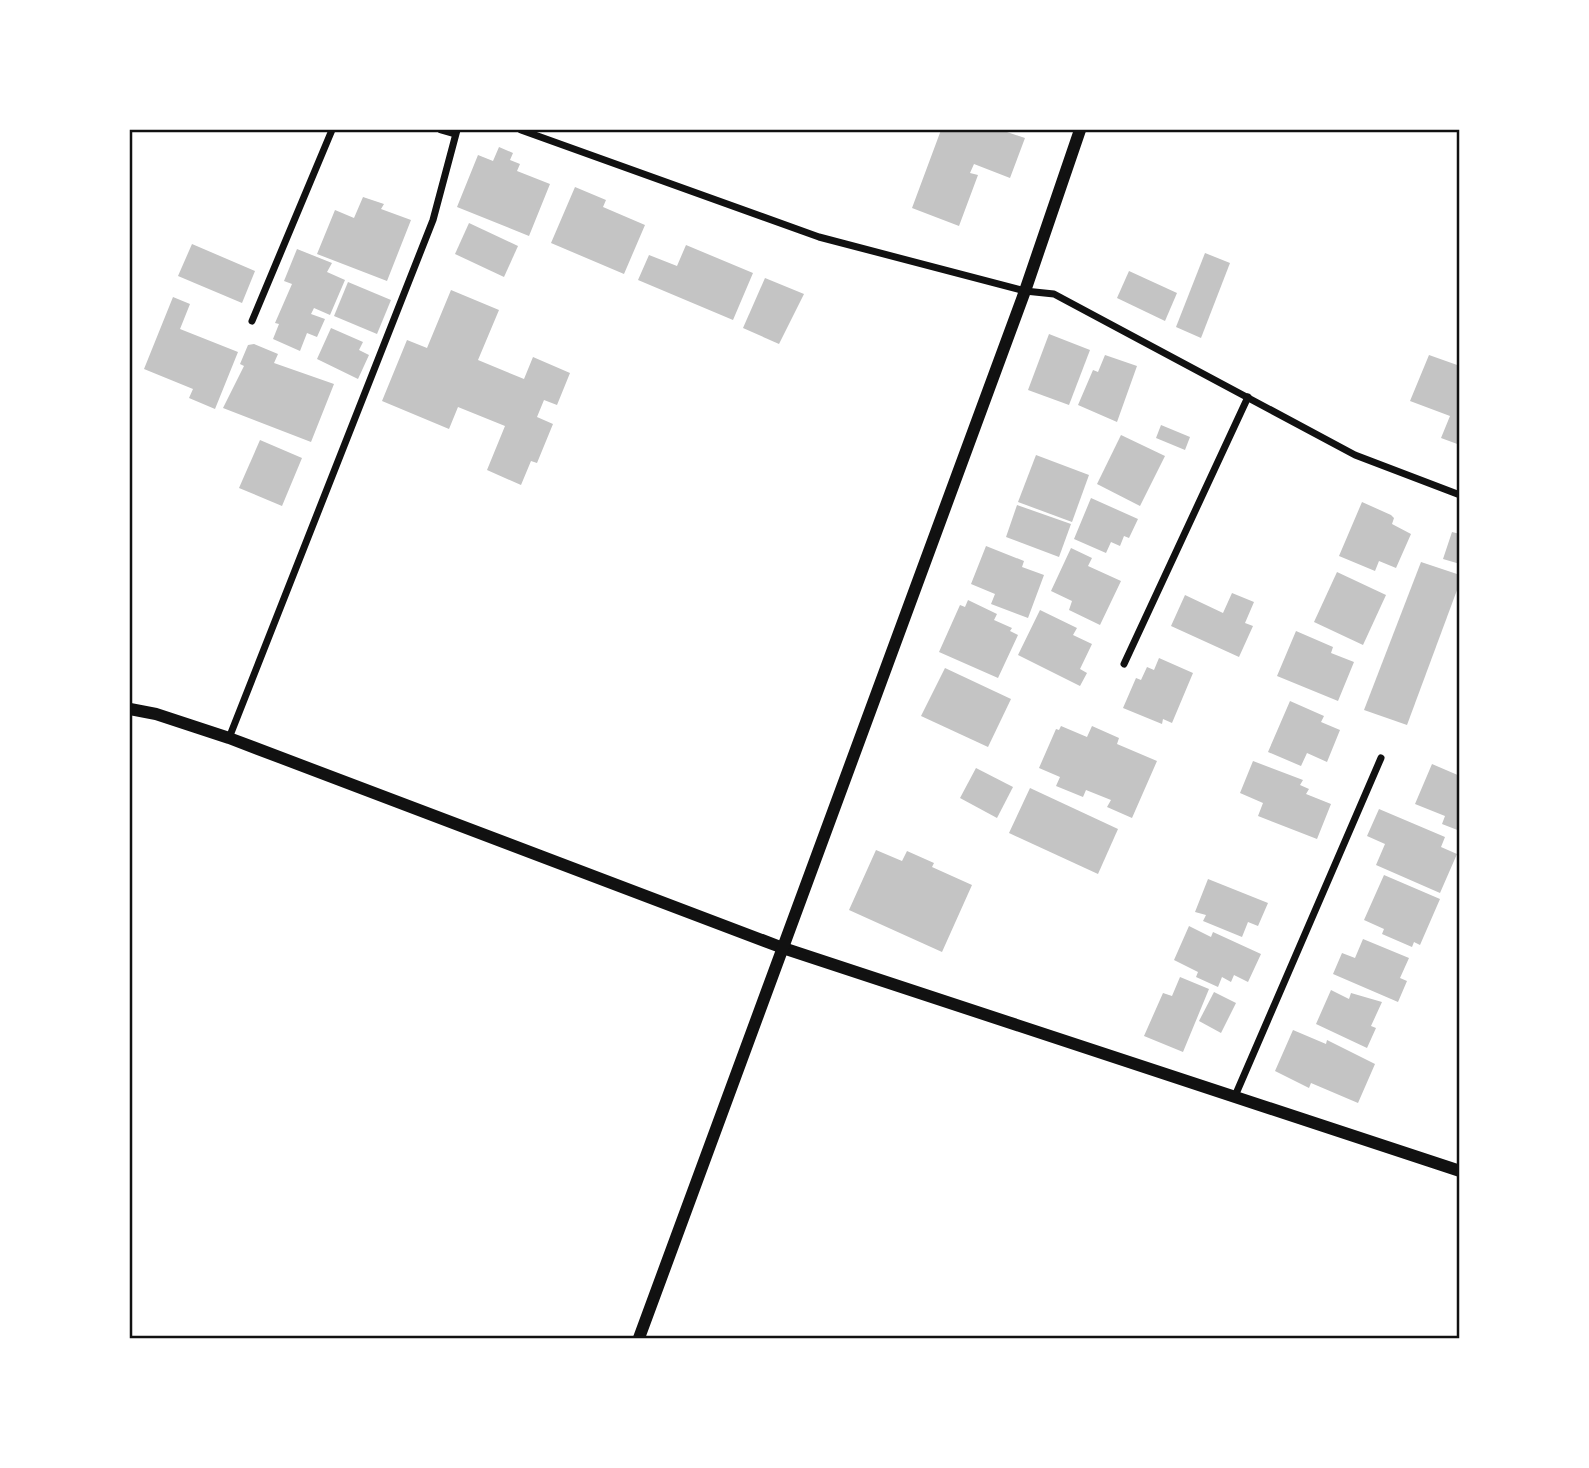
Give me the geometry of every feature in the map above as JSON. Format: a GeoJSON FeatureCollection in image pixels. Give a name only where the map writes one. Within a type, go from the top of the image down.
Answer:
{"type":"FeatureCollection","features":[{"type":"Feature","properties":{"kind":"street"},"geometry":{"type":"LineString","coordinates":[[253,321],[332,130]]}},
{"type":"Feature","properties":{"kind":"street"},"geometry":{"type":"LineString","coordinates":[[229,738],[433,220],[456,132],[441,130]]}},
{"type":"Feature","properties":{"kind":"street"},"geometry":{"type":"LineString","coordinates":[[520,130],[819,237],[1025,291],[1054,294],[1355,455],[1460,495]]}},
{"type":"Feature","properties":{"kind":"street"},"geometry":{"type":"LineString","coordinates":[[639,1339],[1025,291],[1080,130]]}},
{"type":"Feature","properties":{"kind":"street"},"geometry":{"type":"LineString","coordinates":[[1124,664],[1248,397]]}},
{"type":"Feature","properties":{"kind":"street"},"geometry":{"type":"LineString","coordinates":[[130,709],[156,714],[229,738],[783,948],[1460,1171]]}},
{"type":"Feature","properties":{"kind":"street"},"geometry":{"type":"LineString","coordinates":[[1235,1096],[1381,758]]}},
{"type":"Feature","properties":{"kind":"building"},"geometry":{"type":"Polygon","coordinates":[[[941,130],[1001,130],[1025,138],[1010,178],[974,164],[970,173],[978,175],[959,226],[912,208],[941,130]]]}},
{"type":"Feature","properties":{"kind":"building"},"geometry":{"type":"Polygon","coordinates":[[[499,147],[513,153],[510,160],[520,164],[517,171],[550,184],[529,236],[457,207],[478,155],[493,161],[499,147]]]}},
{"type":"Feature","properties":{"kind":"building"},"geometry":{"type":"Polygon","coordinates":[[[575,187],[606,200],[603,207],[645,225],[624,274],[551,243],[575,187]]]}},
{"type":"Feature","properties":{"kind":"building"},"geometry":{"type":"Polygon","coordinates":[[[363,197],[384,204],[381,209],[411,220],[387,281],[317,254],[335,210],[354,218],[363,197]]]}},
{"type":"Feature","properties":{"kind":"building"},"geometry":{"type":"Polygon","coordinates":[[[469,223],[518,246],[504,277],[455,254],[469,223]]]}},
{"type":"Feature","properties":{"kind":"building"},"geometry":{"type":"Polygon","coordinates":[[[192,244],[255,271],[242,303],[178,276],[192,244]]]}},
{"type":"Feature","properties":{"kind":"building"},"geometry":{"type":"Polygon","coordinates":[[[686,245],[753,273],[733,320],[638,280],[649,255],[677,266],[686,245]]]}},
{"type":"Feature","properties":{"kind":"building"},"geometry":{"type":"Polygon","coordinates":[[[297,249],[332,263],[327,272],[345,280],[330,315],[314,308],[311,314],[325,319],[317,337],[307,333],[300,351],[273,339],[279,324],[275,323],[292,284],[284,281],[297,249]]]}},
{"type":"Feature","properties":{"kind":"building"},"geometry":{"type":"Polygon","coordinates":[[[1205,253],[1230,263],[1201,338],[1176,327],[1205,253]]]}},
{"type":"Feature","properties":{"kind":"building"},"geometry":{"type":"Polygon","coordinates":[[[1129,271],[1177,293],[1165,321],[1117,298],[1129,271]]]}},
{"type":"Feature","properties":{"kind":"building"},"geometry":{"type":"Polygon","coordinates":[[[765,278],[804,294],[779,344],[743,328],[765,278]]]}},
{"type":"Feature","properties":{"kind":"building"},"geometry":{"type":"Polygon","coordinates":[[[348,282],[391,300],[377,334],[334,316],[348,282]]]}},
{"type":"Feature","properties":{"kind":"building"},"geometry":{"type":"Polygon","coordinates":[[[451,290],[499,310],[478,360],[524,379],[533,357],[570,373],[557,405],[544,400],[537,417],[553,424],[537,463],[531,461],[521,485],[487,470],[505,426],[458,407],[449,429],[382,401],[407,340],[427,348],[451,290]]]}},
{"type":"Feature","properties":{"kind":"building"},"geometry":{"type":"Polygon","coordinates":[[[173,297],[190,304],[180,329],[238,352],[215,409],[189,398],[193,389],[144,369],[173,297]]]}},
{"type":"Feature","properties":{"kind":"building"},"geometry":{"type":"Polygon","coordinates":[[[331,328],[363,342],[359,350],[369,355],[358,379],[317,359],[331,328]]]}},
{"type":"Feature","properties":{"kind":"building"},"geometry":{"type":"Polygon","coordinates":[[[1049,334],[1090,350],[1069,405],[1028,390],[1049,334]]]}},
{"type":"Feature","properties":{"kind":"building"},"geometry":{"type":"Polygon","coordinates":[[[254,344],[278,354],[274,363],[334,384],[311,442],[223,408],[244,366],[240,364],[248,345],[254,344]]]}},
{"type":"Feature","properties":{"kind":"building"},"geometry":{"type":"Polygon","coordinates":[[[1105,355],[1137,366],[1117,422],[1078,405],[1093,370],[1098,372],[1105,355]]]}},
{"type":"Feature","properties":{"kind":"building"},"geometry":{"type":"Polygon","coordinates":[[[1429,355],[1460,366],[1460,445],[1441,438],[1450,416],[1410,401],[1429,355]]]}},
{"type":"Feature","properties":{"kind":"building"},"geometry":{"type":"Polygon","coordinates":[[[1161,425],[1190,437],[1185,450],[1156,438],[1161,425]]]}},
{"type":"Feature","properties":{"kind":"building"},"geometry":{"type":"Polygon","coordinates":[[[1121,435],[1165,456],[1140,506],[1097,484],[1121,435]]]}},
{"type":"Feature","properties":{"kind":"building"},"geometry":{"type":"Polygon","coordinates":[[[260,440],[302,458],[282,506],[239,488],[260,440]]]}},
{"type":"Feature","properties":{"kind":"building"},"geometry":{"type":"Polygon","coordinates":[[[1036,455],[1089,475],[1072,522],[1018,502],[1036,455]]]}},
{"type":"Feature","properties":{"kind":"building"},"geometry":{"type":"Polygon","coordinates":[[[1091,498],[1138,519],[1129,538],[1124,536],[1120,546],[1111,542],[1106,553],[1074,539],[1091,498]]]}},
{"type":"Feature","properties":{"kind":"building"},"geometry":{"type":"Polygon","coordinates":[[[1362,502],[1391,515],[1394,518],[1392,524],[1411,534],[1396,568],[1379,561],[1375,571],[1339,556],[1362,502]]]}},
{"type":"Feature","properties":{"kind":"building"},"geometry":{"type":"Polygon","coordinates":[[[1017,505],[1071,524],[1059,557],[1006,537],[1017,505]]]}},
{"type":"Feature","properties":{"kind":"building"},"geometry":{"type":"Polygon","coordinates":[[[1452,532],[1460,534],[1460,564],[1443,559],[1452,532]]]}},
{"type":"Feature","properties":{"kind":"building"},"geometry":{"type":"Polygon","coordinates":[[[986,546],[1024,561],[1022,567],[1044,575],[1028,618],[991,604],[995,594],[971,584],[986,546]]]}},
{"type":"Feature","properties":{"kind":"building"},"geometry":{"type":"Polygon","coordinates":[[[1071,548],[1092,558],[1088,566],[1121,581],[1100,625],[1069,610],[1072,601],[1051,591],[1071,548]]]}},
{"type":"Feature","properties":{"kind":"building"},"geometry":{"type":"Polygon","coordinates":[[[1421,562],[1460,575],[1460,582],[1407,725],[1364,710],[1421,562]]]}},
{"type":"Feature","properties":{"kind":"building"},"geometry":{"type":"Polygon","coordinates":[[[1337,572],[1386,595],[1363,645],[1314,622],[1337,572]]]}},
{"type":"Feature","properties":{"kind":"building"},"geometry":{"type":"Polygon","coordinates":[[[1232,593],[1254,602],[1245,623],[1253,626],[1239,657],[1171,626],[1185,595],[1223,613],[1232,593]]]}},
{"type":"Feature","properties":{"kind":"building"},"geometry":{"type":"Polygon","coordinates":[[[968,600],[997,614],[994,620],[1012,628],[1010,631],[1018,635],[998,678],[939,652],[960,605],[965,607],[968,600]]]}},
{"type":"Feature","properties":{"kind":"building"},"geometry":{"type":"Polygon","coordinates":[[[1040,610],[1077,628],[1073,635],[1092,644],[1080,669],[1087,673],[1080,686],[1018,655],[1040,610]]]}},
{"type":"Feature","properties":{"kind":"building"},"geometry":{"type":"Polygon","coordinates":[[[1296,631],[1333,647],[1331,653],[1354,662],[1338,701],[1277,676],[1296,631]]]}},
{"type":"Feature","properties":{"kind":"building"},"geometry":{"type":"Polygon","coordinates":[[[1159,658],[1193,673],[1172,723],[1163,719],[1162,724],[1123,708],[1136,678],[1141,680],[1147,667],[1154,670],[1159,658]]]}},
{"type":"Feature","properties":{"kind":"building"},"geometry":{"type":"Polygon","coordinates":[[[945,668],[1011,699],[988,747],[921,716],[945,668]]]}},
{"type":"Feature","properties":{"kind":"building"},"geometry":{"type":"Polygon","coordinates":[[[1290,701],[1324,716],[1321,722],[1340,730],[1327,762],[1307,753],[1301,766],[1268,752],[1290,701]]]}},
{"type":"Feature","properties":{"kind":"building"},"geometry":{"type":"Polygon","coordinates":[[[1061,726],[1087,737],[1092,726],[1119,738],[1117,744],[1157,761],[1132,818],[1107,807],[1111,800],[1086,790],[1083,797],[1056,786],[1060,777],[1039,768],[1056,729],[1059,730],[1061,726]]]}},
{"type":"Feature","properties":{"kind":"building"},"geometry":{"type":"Polygon","coordinates":[[[1253,761],[1303,780],[1300,785],[1309,789],[1306,794],[1331,804],[1317,839],[1258,816],[1263,803],[1240,793],[1253,761]]]}},
{"type":"Feature","properties":{"kind":"building"},"geometry":{"type":"Polygon","coordinates":[[[1432,764],[1460,776],[1460,831],[1442,824],[1445,816],[1415,804],[1432,764]]]}},
{"type":"Feature","properties":{"kind":"building"},"geometry":{"type":"Polygon","coordinates":[[[976,768],[1013,787],[997,818],[960,798],[976,768]]]}},
{"type":"Feature","properties":{"kind":"building"},"geometry":{"type":"Polygon","coordinates":[[[1030,788],[1118,829],[1098,874],[1009,833],[1030,788]]]}},
{"type":"Feature","properties":{"kind":"building"},"geometry":{"type":"Polygon","coordinates":[[[1379,809],[1445,837],[1441,847],[1457,854],[1440,893],[1376,865],[1385,844],[1367,836],[1379,809]]]}},
{"type":"Feature","properties":{"kind":"building"},"geometry":{"type":"Polygon","coordinates":[[[876,850],[902,861],[907,851],[934,863],[932,867],[972,885],[942,952],[849,910],[876,850]]]}},
{"type":"Feature","properties":{"kind":"building"},"geometry":{"type":"Polygon","coordinates":[[[1384,875],[1440,899],[1420,945],[1414,942],[1412,947],[1382,934],[1384,929],[1364,920],[1384,875]]]}},
{"type":"Feature","properties":{"kind":"building"},"geometry":{"type":"Polygon","coordinates":[[[1208,879],[1268,903],[1258,926],[1248,922],[1242,937],[1203,921],[1206,915],[1195,912],[1208,879]]]}},
{"type":"Feature","properties":{"kind":"building"},"geometry":{"type":"Polygon","coordinates":[[[1189,926],[1211,937],[1213,932],[1261,954],[1248,982],[1234,975],[1231,982],[1222,977],[1218,987],[1196,977],[1198,972],[1174,960],[1189,926]]]}},
{"type":"Feature","properties":{"kind":"building"},"geometry":{"type":"Polygon","coordinates":[[[1363,939],[1409,958],[1400,978],[1407,981],[1398,1002],[1333,974],[1342,953],[1355,958],[1363,939]]]}},
{"type":"Feature","properties":{"kind":"building"},"geometry":{"type":"Polygon","coordinates":[[[1180,977],[1209,989],[1183,1052],[1144,1036],[1163,993],[1172,996],[1180,977]]]}},
{"type":"Feature","properties":{"kind":"building"},"geometry":{"type":"Polygon","coordinates":[[[1331,990],[1349,999],[1351,993],[1382,1002],[1371,1026],[1376,1028],[1367,1048],[1316,1024],[1331,990]]]}},
{"type":"Feature","properties":{"kind":"building"},"geometry":{"type":"Polygon","coordinates":[[[1214,992],[1236,1003],[1221,1033],[1199,1021],[1214,992]]]}},
{"type":"Feature","properties":{"kind":"building"},"geometry":{"type":"Polygon","coordinates":[[[1293,1030],[1326,1044],[1327,1040],[1375,1064],[1358,1103],[1311,1083],[1309,1088],[1275,1071],[1293,1030]]]}}]}
